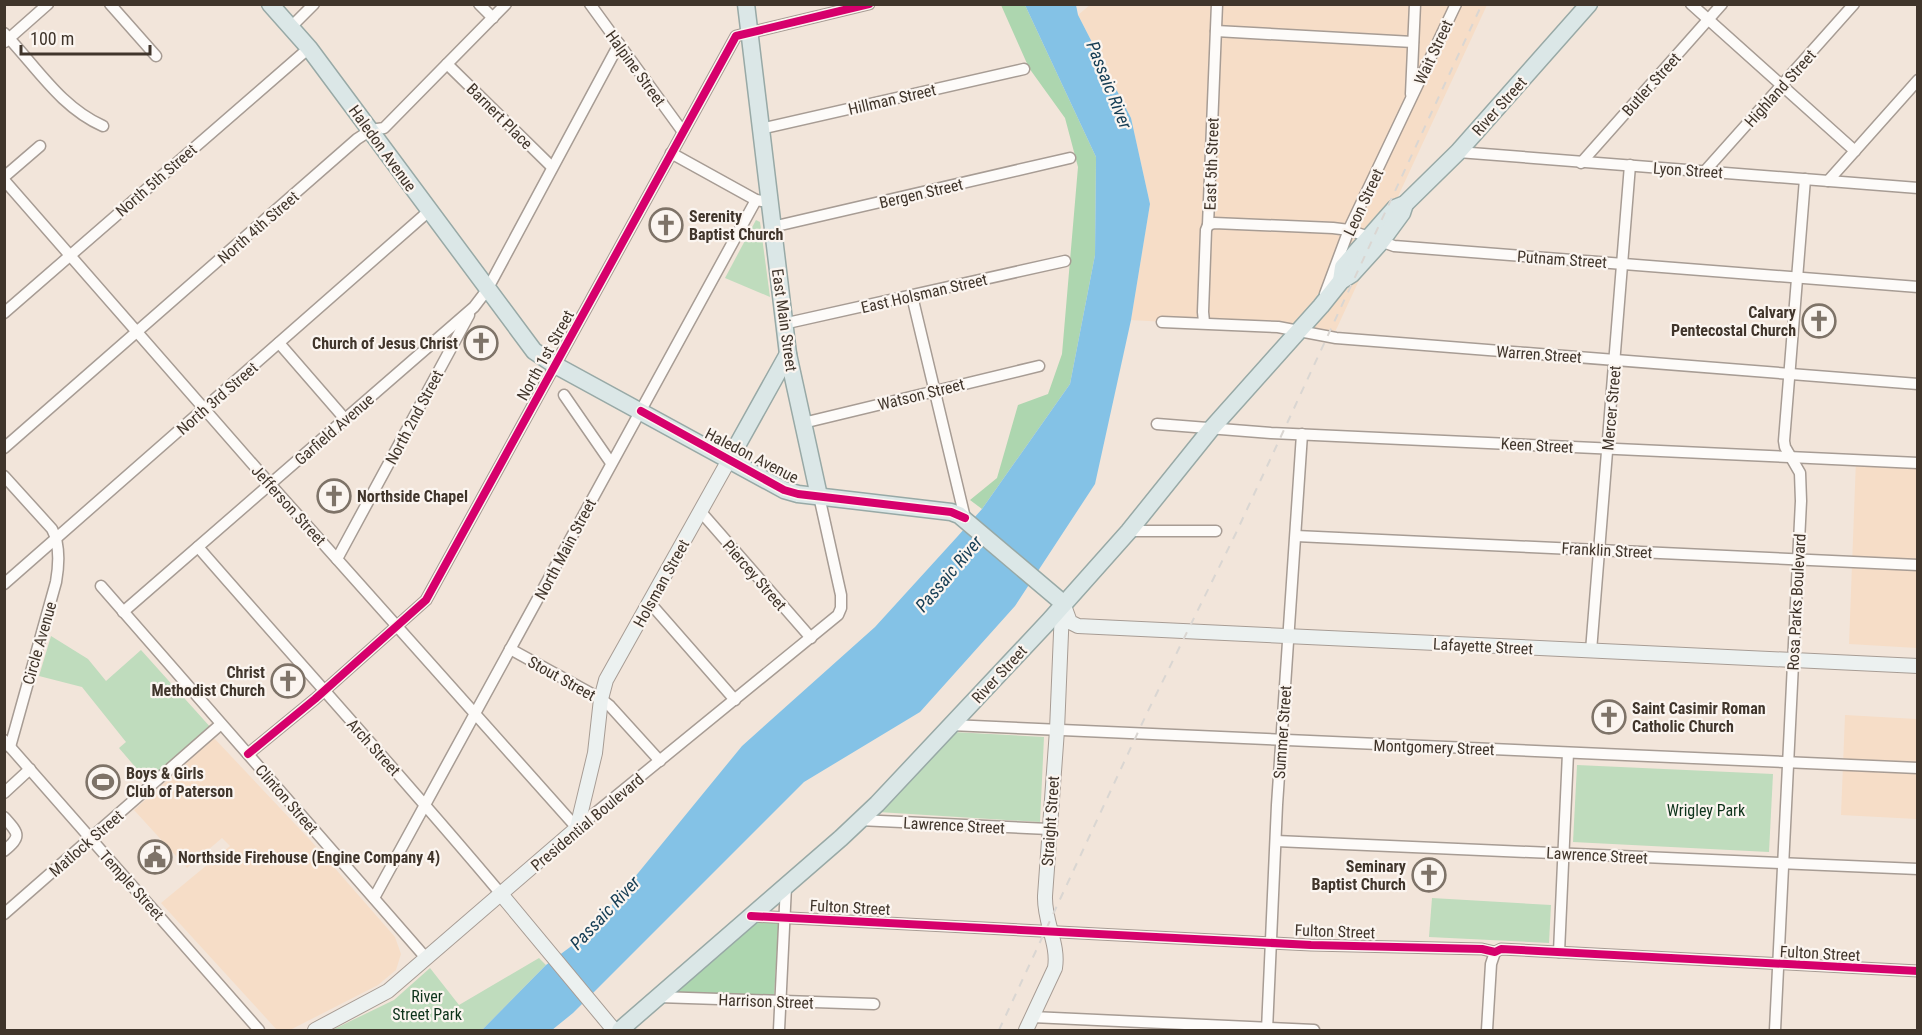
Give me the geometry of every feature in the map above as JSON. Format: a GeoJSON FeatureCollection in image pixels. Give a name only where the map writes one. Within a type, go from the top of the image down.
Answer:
{"type":"FeatureCollection","features":[{"type":"Feature","properties":{"kind":"main road","name":"Haledon Avenue"},"geometry":{"type":"LineString","coordinates":[[270,4],[309,48],[534,351],[555,365],[784,490],[951,512],[964,518]]}},
{"type":"Feature","properties":{"kind":"main road","name":"East Main Street"},"geometry":{"type":"LineString","coordinates":[[746,4],[760,129],[762,201],[772,227],[788,354],[819,496]]}},
{"type":"Feature","properties":{"kind":"main road","name":"River Street"},"geometry":{"type":"LineString","coordinates":[[620,1030],[877,804],[1129,531],[1211,429],[1341,281],[1352,274],[1374,240],[1402,213],[1405,204],[1458,152],[1589,4]]}},
{"type":"Feature","properties":{"kind":"main road","name":"Holsman Street"},"geometry":{"type":"LineString","coordinates":[[577,828],[595,753],[601,699],[606,680],[788,354]]}},
{"type":"Feature","properties":{"kind":"main road"},"geometry":{"type":"LineString","coordinates":[[964,518],[1063,603]]}},
{"type":"Feature","properties":{"kind":"main road","name":"Lafayette Street"},"geometry":{"type":"LineString","coordinates":[[1063,603],[1070,621],[1078,626],[1917,666]]}},
{"type":"Feature","properties":{"kind":"main road","name":"Straight Street"},"geometry":{"type":"LineString","coordinates":[[1026,1030],[1055,968],[1055,948],[1044,910],[1058,730],[1063,603]]}},
{"type":"Feature","properties":{"kind":"main road","name":"Presidential Boulevard"},"geometry":{"type":"LineString","coordinates":[[315,1030],[388,991],[577,828]]}},
{"type":"Feature","properties":{"kind":"main road","name":"Arch Street"},"geometry":{"type":"LineString","coordinates":[[501,894],[614,1030]]}},
{"type":"Feature","properties":{"kind":"street"},"geometry":{"type":"LineString","coordinates":[[48,4],[6,38],[63,100],[80,114],[103,126]]}},
{"type":"Feature","properties":{"kind":"street"},"geometry":{"type":"LineString","coordinates":[[110,4],[156,56]]}},
{"type":"Feature","properties":{"kind":"street"},"geometry":{"type":"LineString","coordinates":[[291,27],[314,4]]}},
{"type":"Feature","properties":{"kind":"street"},"geometry":{"type":"LineString","coordinates":[[479,4],[493,18]]}},
{"type":"Feature","properties":{"kind":"street","name":"North 4th Street"},"geometry":{"type":"LineString","coordinates":[[4,448],[357,139],[370,130],[384,128],[506,4]]}},
{"type":"Feature","properties":{"kind":"street","name":"North 1st Street"},"geometry":{"type":"LineString","coordinates":[[248,754],[323,692],[420,605],[431,592],[736,36],[869,4]]}},
{"type":"Feature","properties":{"kind":"street","name":"East 5th Street"},"geometry":{"type":"LineString","coordinates":[[1204,322],[1217,4]]}},
{"type":"Feature","properties":{"kind":"street"},"geometry":{"type":"LineString","coordinates":[[1411,100],[1415,4]]}},
{"type":"Feature","properties":{"kind":"street","name":"Wait Street"},"geometry":{"type":"LineString","coordinates":[[1411,100],[1456,4]]}},
{"type":"Feature","properties":{"kind":"street"},"geometry":{"type":"LineString","coordinates":[[1691,4],[1855,151]]}},
{"type":"Feature","properties":{"kind":"street","name":"Butler Street"},"geometry":{"type":"LineString","coordinates":[[1581,163],[1722,4]]}},
{"type":"Feature","properties":{"kind":"street","name":"Highland Street"},"geometry":{"type":"LineString","coordinates":[[1705,171],[1854,4]]}},
{"type":"Feature","properties":{"kind":"street","name":"Halpine Street"},"geometry":{"type":"LineString","coordinates":[[590,5],[683,132]]}},
{"type":"Feature","properties":{"kind":"street"},"geometry":{"type":"LineString","coordinates":[[1216,31],[1413,42]]}},
{"type":"Feature","properties":{"kind":"street"},"geometry":{"type":"LineString","coordinates":[[487,290],[619,44]]}},
{"type":"Feature","properties":{"kind":"street","name":"North 5th Street"},"geometry":{"type":"LineString","coordinates":[[4,313],[309,48]]}},
{"type":"Feature","properties":{"kind":"street","name":"Barnert Place"},"geometry":{"type":"LineString","coordinates":[[447,64],[552,167]]}},
{"type":"Feature","properties":{"kind":"street","name":"Hillman Street"},"geometry":{"type":"LineString","coordinates":[[760,129],[1024,69]]}},
{"type":"Feature","properties":{"kind":"street"},"geometry":{"type":"LineString","coordinates":[[1828,181],[1917,80]]}},
{"type":"Feature","properties":{"kind":"street","name":"Leon Street"},"geometry":{"type":"LineString","coordinates":[[1321,306],[1349,230],[1411,100]]}},
{"type":"Feature","properties":{"kind":"street"},"geometry":{"type":"LineString","coordinates":[[4,178],[40,146]]}},
{"type":"Feature","properties":{"kind":"street","name":"Lyon Street"},"geometry":{"type":"LineString","coordinates":[[1458,152],[1917,188]]}},
{"type":"Feature","properties":{"kind":"street"},"geometry":{"type":"LineString","coordinates":[[671,153],[762,201]]}},
{"type":"Feature","properties":{"kind":"street","name":"Bergen Street"},"geometry":{"type":"LineString","coordinates":[[772,227],[1070,158]]}},
{"type":"Feature","properties":{"kind":"street","name":"Mercer Street"},"geometry":{"type":"LineString","coordinates":[[1591,651],[1630,165]]}},
{"type":"Feature","properties":{"kind":"street","name":"Jefferson Street"},"geometry":{"type":"LineString","coordinates":[[4,178],[270,484],[577,828]]}},
{"type":"Feature","properties":{"kind":"street","name":"Rosa Parks Boulevard"},"geometry":{"type":"LineString","coordinates":[[1775,1030],[1801,480],[1784,441],[1805,179]]}},
{"type":"Feature","properties":{"kind":"street","name":"North Main Street"},"geometry":{"type":"LineString","coordinates":[[374,898],[611,463],[762,201]]}},
{"type":"Feature","properties":{"kind":"street","name":"North 3rd Street"},"geometry":{"type":"LineString","coordinates":[[4,584],[429,211]]}},
{"type":"Feature","properties":{"kind":"street","name":"Putnam Street"},"geometry":{"type":"LineString","coordinates":[[1208,225],[1214,223],[1349,230],[1394,246],[1917,287]]}},
{"type":"Feature","properties":{"kind":"street","name":"East Holsman Street"},"geometry":{"type":"LineString","coordinates":[[783,324],[1065,261]]}},
{"type":"Feature","properties":{"kind":"street","name":"Garfield Avenue"},"geometry":{"type":"LineString","coordinates":[[123,612],[474,307],[487,290]]}},
{"type":"Feature","properties":{"kind":"street"},"geometry":{"type":"LineString","coordinates":[[912,296],[964,518]]}},
{"type":"Feature","properties":{"kind":"street","name":"North 2nd Street"},"geometry":{"type":"LineString","coordinates":[[337,559],[474,307]]}},
{"type":"Feature","properties":{"kind":"street","name":"Warren Street"},"geometry":{"type":"LineString","coordinates":[[1162,322],[1204,322],[1278,327],[1336,338],[1917,384]]}},
{"type":"Feature","properties":{"kind":"street"},"geometry":{"type":"LineString","coordinates":[[279,343],[345,419]]}},
{"type":"Feature","properties":{"kind":"street","name":"Watson Street"},"geometry":{"type":"LineString","coordinates":[[803,423],[1039,366]]}},
{"type":"Feature","properties":{"kind":"street"},"geometry":{"type":"LineString","coordinates":[[564,395],[611,463]]}},
{"type":"Feature","properties":{"kind":"street","name":"Keen Street"},"geometry":{"type":"LineString","coordinates":[[1157,424],[1302,434],[1917,463]]}},
{"type":"Feature","properties":{"kind":"street","name":"Summer Street"},"geometry":{"type":"LineString","coordinates":[[1268,1029],[1276,841],[1302,434]]}},
{"type":"Feature","properties":{"kind":"street"},"geometry":{"type":"LineString","coordinates":[[4,476],[52,529],[57,538]]}},
{"type":"Feature","properties":{"kind":"street","name":"East Main Street"},"geometry":{"type":"LineString","coordinates":[[819,496],[841,596]]}},
{"type":"Feature","properties":{"kind":"street","name":"Piercey Street"},"geometry":{"type":"LineString","coordinates":[[700,512],[810,638]]}},
{"type":"Feature","properties":{"kind":"street"},"geometry":{"type":"LineString","coordinates":[[1129,531],[1216,531]]}},
{"type":"Feature","properties":{"kind":"street","name":"Franklin Street"},"geometry":{"type":"LineString","coordinates":[[1296,536],[1917,566]]}},
{"type":"Feature","properties":{"kind":"street","name":"Circle Avenue"},"geometry":{"type":"LineString","coordinates":[[7,744],[56,582],[57,538]]}},
{"type":"Feature","properties":{"kind":"street","name":"Arch Street"},"geometry":{"type":"LineString","coordinates":[[198,547],[323,692],[426,805],[501,894]]}},
{"type":"Feature","properties":{"kind":"street","name":"Clinton Street"},"geometry":{"type":"LineString","coordinates":[[101,586],[426,958]]}},
{"type":"Feature","properties":{"kind":"street","name":"Presidential Boulevard"},"geometry":{"type":"LineString","coordinates":[[577,828],[838,615],[841,608],[841,596]]}},
{"type":"Feature","properties":{"kind":"street"},"geometry":{"type":"LineString","coordinates":[[650,603],[735,700]]}},
{"type":"Feature","properties":{"kind":"street","name":"Stout Street"},"geometry":{"type":"LineString","coordinates":[[510,650],[601,699],[660,761]]}},
{"type":"Feature","properties":{"kind":"street","name":"Matlock Street"},"geometry":{"type":"LineString","coordinates":[[4,914],[221,724]]}},
{"type":"Feature","properties":{"kind":"street","name":"Montgomery Street"},"geometry":{"type":"LineString","coordinates":[[951,725],[1917,768]]}},
{"type":"Feature","properties":{"kind":"street","name":"Temple Street"},"geometry":{"type":"LineString","coordinates":[[7,744],[259,1030]]}},
{"type":"Feature","properties":{"kind":"street"},"geometry":{"type":"LineString","coordinates":[[1558,952],[1568,753]]}},
{"type":"Feature","properties":{"kind":"street"},"geometry":{"type":"LineString","coordinates":[[4,793],[30,769]]}},
{"type":"Feature","properties":{"kind":"street"},"geometry":{"type":"LineString","coordinates":[[4,817],[18,836],[17,841],[4,851]]}},
{"type":"Feature","properties":{"kind":"street","name":"Lawrence Street"},"geometry":{"type":"LineString","coordinates":[[858,820],[1049,829]]}},
{"type":"Feature","properties":{"kind":"street","name":"Lawrence Street"},"geometry":{"type":"LineString","coordinates":[[1276,841],[1917,869]]}},
{"type":"Feature","properties":{"kind":"street"},"geometry":{"type":"LineString","coordinates":[[779,1030],[786,886]]}},
{"type":"Feature","properties":{"kind":"street","name":"Fulton Street"},"geometry":{"type":"LineString","coordinates":[[751,916],[1271,942],[1482,949],[1495,952],[1501,949],[1917,971]]}},
{"type":"Feature","properties":{"kind":"street"},"geometry":{"type":"LineString","coordinates":[[1487,1030],[1491,964],[1495,952]]}},
{"type":"Feature","properties":{"kind":"street","name":"Harrison Street"},"geometry":{"type":"LineString","coordinates":[[658,997],[874,1004]]}},
{"type":"Feature","properties":{"kind":"street"},"geometry":{"type":"LineString","coordinates":[[1032,1017],[1314,1030]]}},
{"type":"Feature","properties":{"kind":"shaded area"},"geometry":{"type":"Polygon","coordinates":[[[1091,4],[1487,5],[1335,332],[1131,320],[1150,204],[1131,118],[1078,15],[1091,4]]]}},
{"type":"Feature","properties":{"kind":"shaded area"},"geometry":{"type":"Polygon","coordinates":[[[1856,460],[1917,462],[1917,648],[1849,644],[1856,460]]]}},
{"type":"Feature","properties":{"kind":"shaded area"},"geometry":{"type":"Polygon","coordinates":[[[1845,715],[1917,719],[1917,819],[1841,815],[1845,715]]]}},
{"type":"Feature","properties":{"kind":"shaded area"},"geometry":{"type":"Polygon","coordinates":[[[214,738],[312,842],[395,937],[401,954],[396,970],[378,985],[290,1030],[277,1030],[161,903],[230,846],[222,838],[187,868],[134,810],[214,738]]]}},
{"type":"Feature","properties":{"kind":"green space"},"geometry":{"type":"Polygon","coordinates":[[[1001,5],[1025,5],[1096,157],[1095,255],[1070,384],[982,509],[970,500],[997,478],[1018,405],[1048,394],[1062,354],[1078,167],[1065,118],[1029,68],[1001,5]]]}},
{"type":"Feature","properties":{"kind":"green space"},"geometry":{"type":"Polygon","coordinates":[[[756,220],[760,222],[770,297],[725,278],[756,220]]]}},
{"type":"Feature","properties":{"kind":"green space"},"geometry":{"type":"Polygon","coordinates":[[[51,636],[88,659],[106,681],[141,650],[212,729],[149,783],[119,748],[126,742],[82,687],[39,676],[51,636]]]}},
{"type":"Feature","properties":{"kind":"green space"},"geometry":{"type":"Polygon","coordinates":[[[953,732],[1044,737],[1040,822],[878,812],[953,732]]]}},
{"type":"Feature","properties":{"kind":"green space","name":"Wrigley Park"},"geometry":{"type":"Polygon","coordinates":[[[1577,765],[1773,774],[1769,852],[1573,842],[1577,765]]]}},
{"type":"Feature","properties":{"kind":"green space"},"geometry":{"type":"Polygon","coordinates":[[[1432,898],[1551,905],[1549,943],[1429,937],[1432,898]]]}},
{"type":"Feature","properties":{"kind":"green space"},"geometry":{"type":"Polygon","coordinates":[[[779,917],[774,997],[673,993],[753,921],[779,917]]]}},
{"type":"Feature","properties":{"kind":"green space","name":"River Street Park"},"geometry":{"type":"Polygon","coordinates":[[[539,958],[546,965],[482,1030],[332,1030],[394,1000],[430,968],[459,1005],[539,958]]]}},
{"type":"Feature","properties":{"kind":"water","name":"Passaic River"},"geometry":{"type":"Polygon","coordinates":[[[1025,5],[1076,5],[1078,15],[1131,118],[1150,204],[1131,320],[1095,484],[1015,606],[920,712],[804,782],[573,1013],[552,1030],[482,1030],[546,965],[589,933],[742,746],[875,627],[957,537],[982,509],[1070,384],[1095,255],[1096,157],[1025,5]]]}},
{"type":"Feature","properties":{"kind":"railway"},"geometry":{"type":"LineString","coordinates":[[999,1030],[1147,713],[1236,533],[1482,4]]}},
{"type":"Feature","properties":{"kind":"cycle path"},"geometry":{"type":"LineString","coordinates":[[248,754],[315,699],[426,600],[736,36],[869,4]]}},
{"type":"Feature","properties":{"kind":"cycle path"},"geometry":{"type":"LineString","coordinates":[[641,411],[784,490],[798,494],[951,512],[965,518]]}},
{"type":"Feature","properties":{"kind":"cycle path"},"geometry":{"type":"LineString","coordinates":[[751,916],[1311,945],[1482,949],[1495,952],[1501,949],[1918,971]]}},
{"type":"Feature","properties":{"kind":"place","name":"Serenity Baptist Church"},"geometry":{"type":"Point","coordinates":[666,225]}},
{"type":"Feature","properties":{"kind":"place","name":"Calvary Pentecostal Church"},"geometry":{"type":"Point","coordinates":[1819,321]}},
{"type":"Feature","properties":{"kind":"place","name":"Church of Jesus Christ"},"geometry":{"type":"Point","coordinates":[481,343]}},
{"type":"Feature","properties":{"kind":"place","name":"Northside Chapel"},"geometry":{"type":"Point","coordinates":[334,496]}},
{"type":"Feature","properties":{"kind":"place","name":"Christ Methodist Church"},"geometry":{"type":"Point","coordinates":[288,681]}},
{"type":"Feature","properties":{"kind":"place","name":"Saint Casimir Roman Catholic Church"},"geometry":{"type":"Point","coordinates":[1609,717]}},
{"type":"Feature","properties":{"kind":"place","name":"Boys & Girls Club of Paterson"},"geometry":{"type":"Point","coordinates":[103,782]}},
{"type":"Feature","properties":{"kind":"place","name":"Northside Firehouse (Engine Company 4)"},"geometry":{"type":"Point","coordinates":[155,857]}},
{"type":"Feature","properties":{"kind":"place","name":"Seminary Baptist Church"},"geometry":{"type":"Point","coordinates":[1429,875]}}]}
